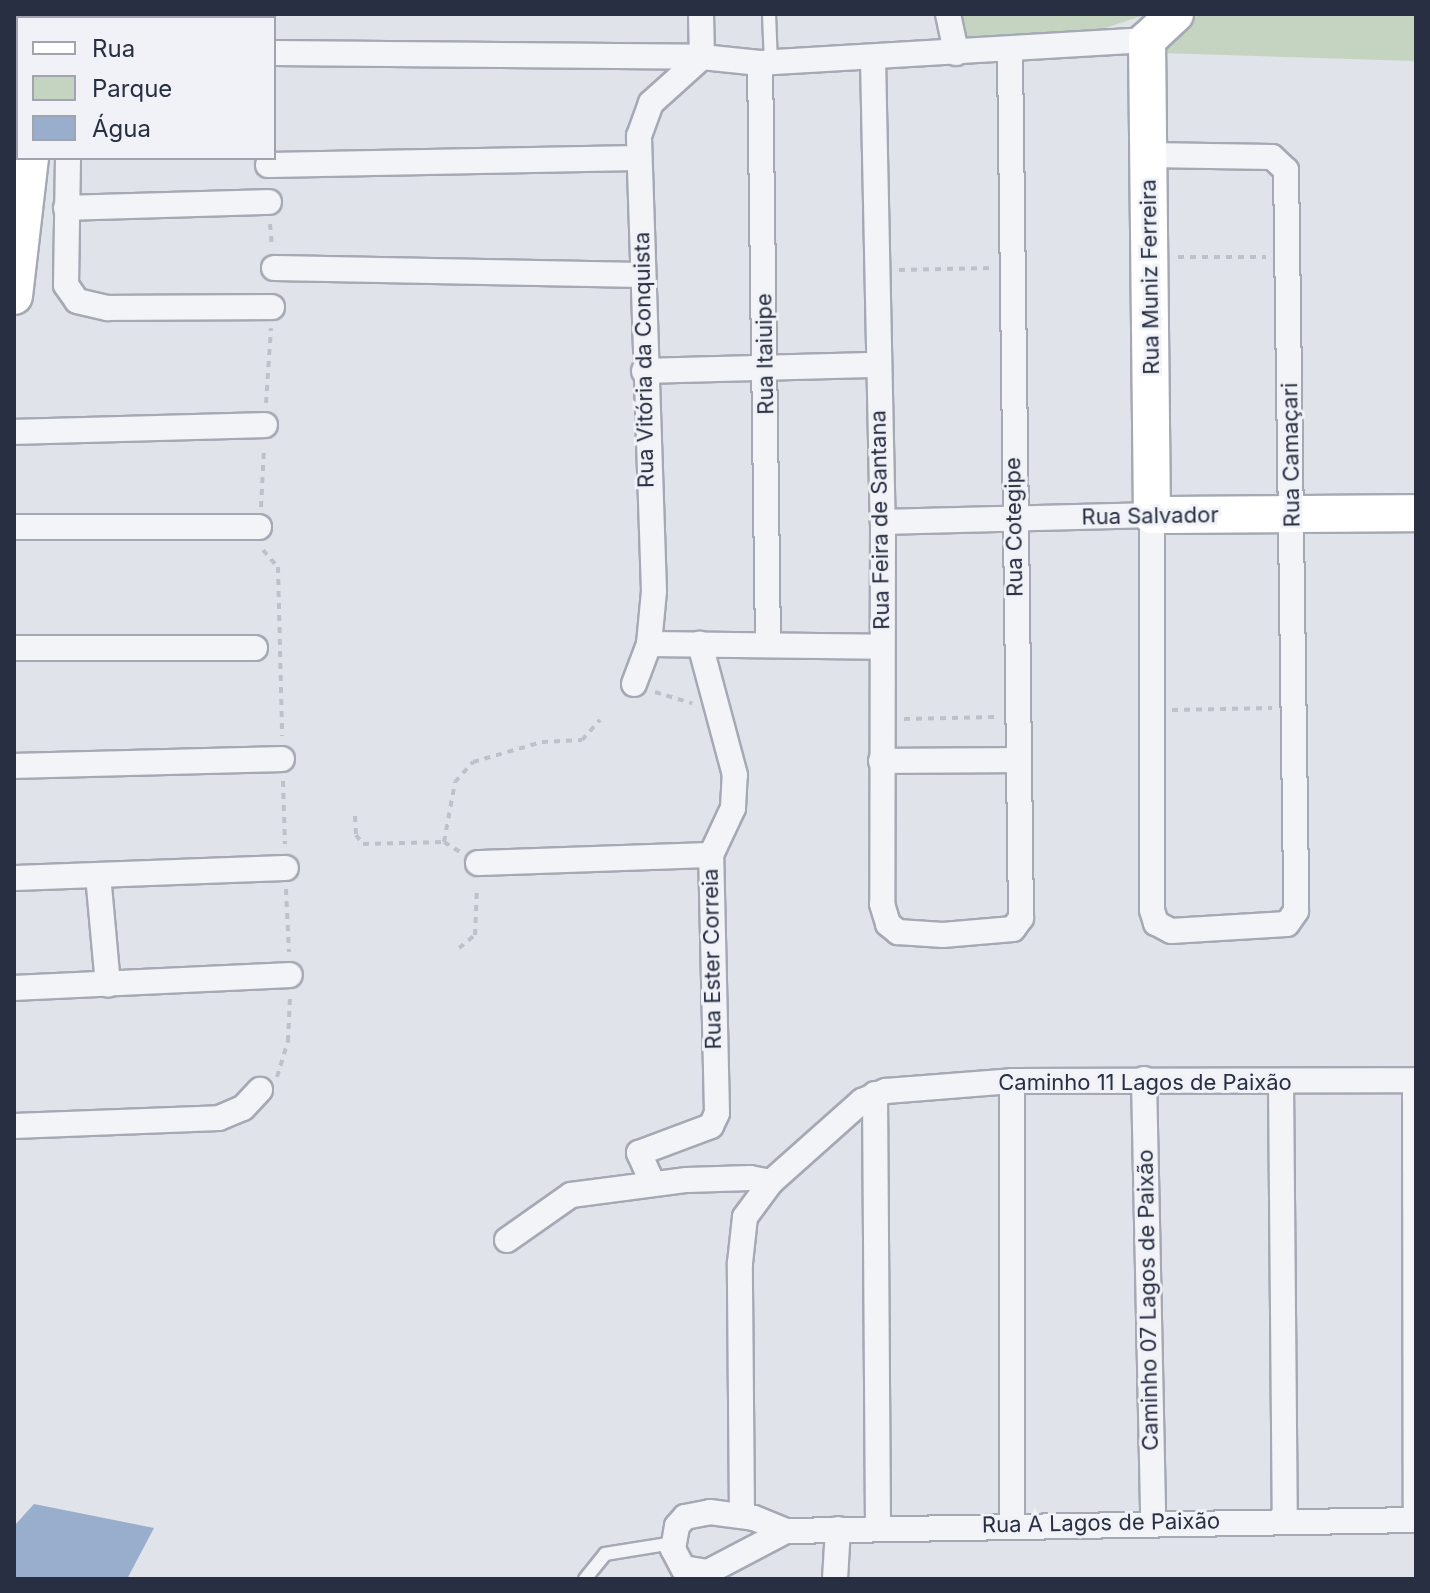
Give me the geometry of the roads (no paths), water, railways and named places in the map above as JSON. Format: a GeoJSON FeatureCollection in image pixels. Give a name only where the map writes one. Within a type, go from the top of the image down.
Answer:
{"type":"FeatureCollection","features":[{"type":"Feature","properties":{"kind":"street"},"geometry":{"type":"LineString","coordinates":[[701,14],[702,57]]}},
{"type":"Feature","properties":{"kind":"street"},"geometry":{"type":"LineString","coordinates":[[948,14],[956,53]]}},
{"type":"Feature","properties":{"kind":"street"},"geometry":{"type":"LineString","coordinates":[[276,53],[702,57],[766,63],[873,59],[1147,40],[1175,14]]}},
{"type":"Feature","properties":{"kind":"street","name":"Rua Muniz Ferreira"},"geometry":{"type":"LineString","coordinates":[[1147,40],[1152,257],[1152,515]]}},
{"type":"Feature","properties":{"kind":"street","name":"Rua Cotegipe"},"geometry":{"type":"LineString","coordinates":[[943,935],[1013,929],[1020,923],[1010,51]]}},
{"type":"Feature","properties":{"kind":"street","name":"Rua Vitória da Conquista"},"geometry":{"type":"LineString","coordinates":[[634,684],[649,644],[654,591],[644,371],[639,136],[651,103],[702,57]]}},
{"type":"Feature","properties":{"kind":"street","name":"Rua Feira de Santana"},"geometry":{"type":"LineString","coordinates":[[873,59],[875,270],[883,522],[881,761],[885,915],[898,932],[943,935]]}},
{"type":"Feature","properties":{"kind":"street","name":"Rua Itaiuipe"},"geometry":{"type":"LineString","coordinates":[[766,63],[768,645]]}},
{"type":"Feature","properties":{"kind":"street","name":"Rua Camaçari"},"geometry":{"type":"LineString","coordinates":[[1148,155],[1277,158],[1286,175],[1296,884],[1296,911],[1287,924],[1180,931],[1163,929],[1152,910],[1152,515]]}},
{"type":"Feature","properties":{"kind":"street"},"geometry":{"type":"LineString","coordinates":[[268,165],[639,158]]}},
{"type":"Feature","properties":{"kind":"street"},"geometry":{"type":"LineString","coordinates":[[14,296],[30,160]]}},
{"type":"Feature","properties":{"kind":"street"},"geometry":{"type":"LineString","coordinates":[[68,160],[68,292],[77,301],[108,308],[272,307]]}},
{"type":"Feature","properties":{"kind":"street"},"geometry":{"type":"LineString","coordinates":[[66,208],[269,202]]}},
{"type":"Feature","properties":{"kind":"street"},"geometry":{"type":"LineString","coordinates":[[274,268],[643,275]]}},
{"type":"Feature","properties":{"kind":"street"},"geometry":{"type":"LineString","coordinates":[[644,371],[878,365]]}},
{"type":"Feature","properties":{"kind":"street"},"geometry":{"type":"LineString","coordinates":[[14,432],[265,425]]}},
{"type":"Feature","properties":{"kind":"street","name":"Rua Salvador"},"geometry":{"type":"LineString","coordinates":[[883,522],[1152,515],[1416,513]]}},
{"type":"Feature","properties":{"kind":"street"},"geometry":{"type":"LineString","coordinates":[[14,527],[259,527]]}},
{"type":"Feature","properties":{"kind":"street"},"geometry":{"type":"LineString","coordinates":[[649,644],[882,647]]}},
{"type":"Feature","properties":{"kind":"street","name":"Rua Ester Correia"},"geometry":{"type":"LineString","coordinates":[[652,1182],[639,1153],[711,1126],[716,1118],[711,855],[725,829],[735,793],[733,758],[700,644]]}},
{"type":"Feature","properties":{"kind":"street"},"geometry":{"type":"LineString","coordinates":[[14,648],[255,648]]}},
{"type":"Feature","properties":{"kind":"street"},"geometry":{"type":"LineString","coordinates":[[14,766],[282,759]]}},
{"type":"Feature","properties":{"kind":"street"},"geometry":{"type":"LineString","coordinates":[[881,761],[1018,760]]}},
{"type":"Feature","properties":{"kind":"street"},"geometry":{"type":"LineString","coordinates":[[478,863],[711,855]]}},
{"type":"Feature","properties":{"kind":"street"},"geometry":{"type":"LineString","coordinates":[[14,878],[286,868]]}},
{"type":"Feature","properties":{"kind":"street"},"geometry":{"type":"LineString","coordinates":[[98,875],[108,985]]}},
{"type":"Feature","properties":{"kind":"street"},"geometry":{"type":"LineString","coordinates":[[14,988],[290,975]]}},
{"type":"Feature","properties":{"kind":"street","name":"Caminho 07 Lagos de Paixão"},"geometry":{"type":"LineString","coordinates":[[1144,1079],[1153,1522]]}},
{"type":"Feature","properties":{"kind":"street"},"geometry":{"type":"LineString","coordinates":[[1415,1080],[1416,1520]]}},
{"type":"Feature","properties":{"kind":"street","name":"Caminho 11 Lagos de Paixão"},"geometry":{"type":"LineString","coordinates":[[875,1094],[1012,1081],[1415,1080]]}},
{"type":"Feature","properties":{"kind":"street"},"geometry":{"type":"LineString","coordinates":[[1012,1081],[1012,1523]]}},
{"type":"Feature","properties":{"kind":"street"},"geometry":{"type":"LineString","coordinates":[[1281,1082],[1285,1521]]}},
{"type":"Feature","properties":{"kind":"street"},"geometry":{"type":"LineString","coordinates":[[14,1126],[219,1118],[243,1108],[260,1090]]}},
{"type":"Feature","properties":{"kind":"street"},"geometry":{"type":"LineString","coordinates":[[742,1516],[741,1242],[751,1205],[771,1182],[846,1113],[875,1094]]}},
{"type":"Feature","properties":{"kind":"street"},"geometry":{"type":"LineString","coordinates":[[875,1094],[878,1528]]}},
{"type":"Feature","properties":{"kind":"street"},"geometry":{"type":"LineString","coordinates":[[507,1240],[565,1197],[652,1182],[750,1178],[771,1182]]}},
{"type":"Feature","properties":{"kind":"street","name":"Rua A Lagos de Paixão"},"geometry":{"type":"LineString","coordinates":[[786,1531],[699,1573],[683,1568],[674,1543],[685,1517],[710,1512],[742,1516],[786,1531],[1012,1523],[1416,1520]]}},
{"type":"Feature","properties":{"kind":"street"},"geometry":{"type":"LineString","coordinates":[[835,1579],[838,1529]]}},
{"type":"Feature","properties":{"kind":"lane"},"geometry":{"type":"LineString","coordinates":[[766,63],[769,14]]}},
{"type":"Feature","properties":{"kind":"lane"},"geometry":{"type":"LineString","coordinates":[[585,1579],[605,1554],[674,1543]]}},
{"type":"Feature","properties":{"kind":"water"},"geometry":{"type":"Polygon","coordinates":[[[34,1504],[154,1528],[127,1579],[14,1579],[14,1526],[34,1504]]]}}]}
